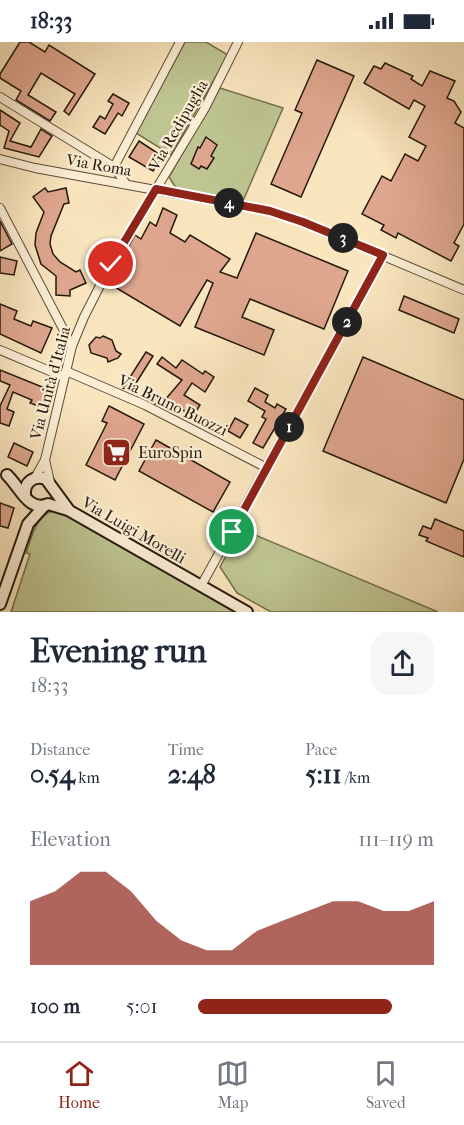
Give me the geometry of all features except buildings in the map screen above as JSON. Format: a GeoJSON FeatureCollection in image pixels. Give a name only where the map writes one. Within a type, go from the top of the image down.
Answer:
{"type":"FeatureCollection","features":[{"type":"Feature","properties":{"kind":"street"},"geometry":{"type":"LineString","coordinates":[[114,167],[180,42]]}},
{"type":"Feature","properties":{"kind":"street","name":"Via Redipuglia"},"geometry":{"type":"LineString","coordinates":[[156,189],[205,108],[238,42]]}},
{"type":"Feature","properties":{"kind":"street"},"geometry":{"type":"LineString","coordinates":[[0,97],[114,167],[126,184]]}},
{"type":"Feature","properties":{"kind":"street","name":"Via Roma"},"geometry":{"type":"LineString","coordinates":[[0,159],[270,211],[303,222],[464,290]]}},
{"type":"Feature","properties":{"kind":"street","name":"Via Unità d'Italia"},"geometry":{"type":"LineString","coordinates":[[33,479],[45,460],[72,346],[102,280],[156,189]]}},
{"type":"Feature","properties":{"kind":"street"},"geometry":{"type":"LineString","coordinates":[[0,208],[72,346]]}},
{"type":"Feature","properties":{"kind":"street"},"geometry":{"type":"LineString","coordinates":[[201,586],[383,255]]}},
{"type":"Feature","properties":{"kind":"street","name":"Via Bruno Buozzi"},"geometry":{"type":"LineString","coordinates":[[0,350],[144,405],[267,468]]}},
{"type":"Feature","properties":{"kind":"street","name":"Via Unità d'Italia"},"geometry":{"type":"LineString","coordinates":[[45,460],[52,486]]}},
{"type":"Feature","properties":{"kind":"street","name":"Via Luigi Morelli"},"geometry":{"type":"LineString","coordinates":[[4,473],[33,479],[41,477],[52,486],[68,510]]}},
{"type":"Feature","properties":{"kind":"street","name":"Via Luigi Morelli"},"geometry":{"type":"LineString","coordinates":[[4,473],[37,507],[47,505],[68,510],[247,612]]}},
{"type":"Feature","properties":{"kind":"street"},"geometry":{"type":"LineString","coordinates":[[28,524],[26,487],[33,479]]}},
{"type":"Feature","properties":{"kind":"street"},"geometry":{"type":"LineString","coordinates":[[0,604],[4,579],[28,524],[52,500],[52,486]]}},
{"type":"Feature","properties":{"kind":"green space"},"geometry":{"type":"Polygon","coordinates":[[[185,42],[206,42],[228,55],[171,155],[136,133],[185,42]]]}},
{"type":"Feature","properties":{"kind":"green space"},"geometry":{"type":"Polygon","coordinates":[[[220,88],[283,108],[243,201],[176,188],[169,177],[220,88]]]}},
{"type":"Feature","properties":{"kind":"green space"},"geometry":{"type":"Polygon","coordinates":[[[52,511],[66,514],[238,612],[11,612],[30,554],[26,553],[32,534],[42,518],[52,511]]]}},
{"type":"Feature","properties":{"kind":"green space"},"geometry":{"type":"Polygon","coordinates":[[[241,529],[438,612],[271,612],[237,593],[220,567],[241,529]]]}},
{"type":"Feature","properties":{"kind":"place","name":"EuroSpin"},"geometry":{"type":"Point","coordinates":[117,452]}},
{"type":"Feature","properties":{"kind":"route"},"geometry":{"type":"LineString","coordinates":[[111,264],[156,189],[270,211],[383,255],[232,532]]}}]}
